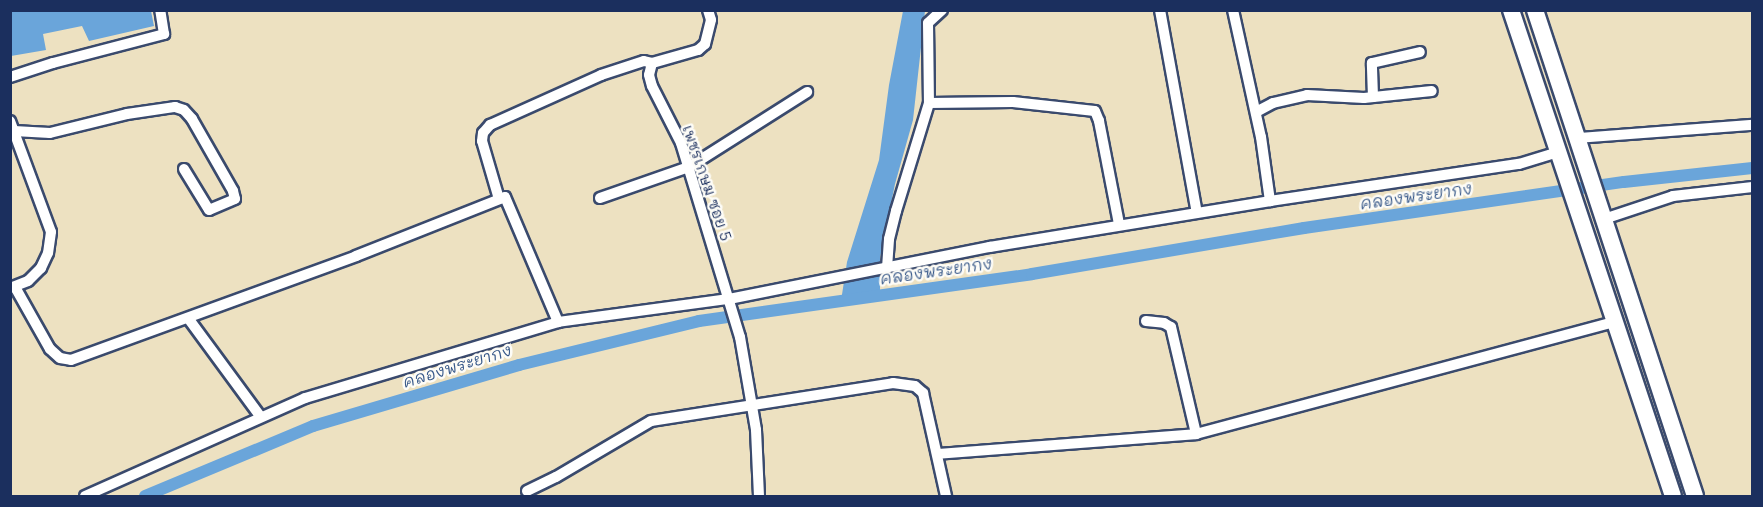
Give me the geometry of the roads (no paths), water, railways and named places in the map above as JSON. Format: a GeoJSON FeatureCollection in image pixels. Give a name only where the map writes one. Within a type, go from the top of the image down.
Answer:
{"type":"FeatureCollection","features":[{"type":"Feature","properties":{"kind":"main road"},"geometry":{"type":"LineString","coordinates":[[1511,10],[1673,496]]}},
{"type":"Feature","properties":{"kind":"main road"},"geometry":{"type":"LineString","coordinates":[[1535,10],[1695,496]]}},
{"type":"Feature","properties":{"kind":"street"},"geometry":{"type":"LineString","coordinates":[[10,77],[53,63],[164,34],[160,10]]}},
{"type":"Feature","properties":{"kind":"street"},"geometry":{"type":"LineString","coordinates":[[500,199],[482,141],[483,133],[490,125],[601,75],[644,61],[652,63],[698,50],[705,44],[711,20],[708,10]]}},
{"type":"Feature","properties":{"kind":"street"},"geometry":{"type":"LineString","coordinates":[[887,268],[889,239],[896,211],[929,104],[928,23],[942,10]]}},
{"type":"Feature","properties":{"kind":"street"},"geometry":{"type":"LineString","coordinates":[[1160,10],[1197,213]]}},
{"type":"Feature","properties":{"kind":"street"},"geometry":{"type":"LineString","coordinates":[[1233,10],[1256,112],[1270,201]]}},
{"type":"Feature","properties":{"kind":"street"},"geometry":{"type":"LineString","coordinates":[[1373,97],[1372,63],[1420,52]]}},
{"type":"Feature","properties":{"kind":"street","name":"เพชรเกษม ซอย 5"},"geometry":{"type":"LineString","coordinates":[[652,63],[649,75],[652,86],[681,143],[740,337],[749,377],[756,430],[759,496]]}},
{"type":"Feature","properties":{"kind":"street"},"geometry":{"type":"LineString","coordinates":[[1256,112],[1281,101],[1307,95],[1373,97],[1432,91]]}},
{"type":"Feature","properties":{"kind":"street"},"geometry":{"type":"LineString","coordinates":[[600,198],[688,167],[807,92]]}},
{"type":"Feature","properties":{"kind":"street"},"geometry":{"type":"LineString","coordinates":[[929,104],[1013,102],[1095,111],[1099,121],[1119,224]]}},
{"type":"Feature","properties":{"kind":"street"},"geometry":{"type":"LineString","coordinates":[[12,126],[50,133],[127,114],[175,107],[184,110],[192,119],[233,190],[235,199],[209,210],[184,169]]}},
{"type":"Feature","properties":{"kind":"street"},"geometry":{"type":"LineString","coordinates":[[1580,146],[1752,125]]}},
{"type":"Feature","properties":{"kind":"street"},"geometry":{"type":"LineString","coordinates":[[12,126],[51,232],[48,253],[40,268],[28,281],[13,288],[50,349],[60,358],[71,360],[188,318],[356,256],[505,196],[558,322]]}},
{"type":"Feature","properties":{"kind":"street"},"geometry":{"type":"LineString","coordinates":[[85,496],[260,416],[326,391],[558,322],[730,302],[842,277],[1119,224],[1519,164],[1559,155]]}},
{"type":"Feature","properties":{"kind":"street"},"geometry":{"type":"LineString","coordinates":[[1602,211],[1673,196],[1752,187]]}},
{"type":"Feature","properties":{"kind":"street"},"geometry":{"type":"LineString","coordinates":[[188,318],[260,416]]}},
{"type":"Feature","properties":{"kind":"street"},"geometry":{"type":"LineString","coordinates":[[1146,321],[1164,323],[1171,327],[1196,434]]}},
{"type":"Feature","properties":{"kind":"street"},"geometry":{"type":"LineString","coordinates":[[937,454],[1196,434],[1615,322]]}},
{"type":"Feature","properties":{"kind":"street"},"geometry":{"type":"LineString","coordinates":[[527,491],[556,477],[651,420],[893,383],[915,386],[923,393],[946,496]]}},
{"type":"Feature","properties":{"kind":"water"},"geometry":{"type":"Polygon","coordinates":[[[11,10],[151,11],[154,26],[89,41],[82,26],[43,34],[46,50],[11,56],[11,10]]]}},
{"type":"Feature","properties":{"kind":"water"},"geometry":{"type":"Polygon","coordinates":[[[903,11],[925,11],[913,120],[895,184],[880,258],[880,296],[841,301],[847,262],[879,160],[889,85],[903,11]]]}},
{"type":"Feature","properties":{"kind":"waterway","name":"คลองพระยากง"},"geometry":{"type":"LineString","coordinates":[[145,496],[313,426],[519,365],[699,321],[1032,274],[1304,228],[1624,182],[1752,168]]}}]}
